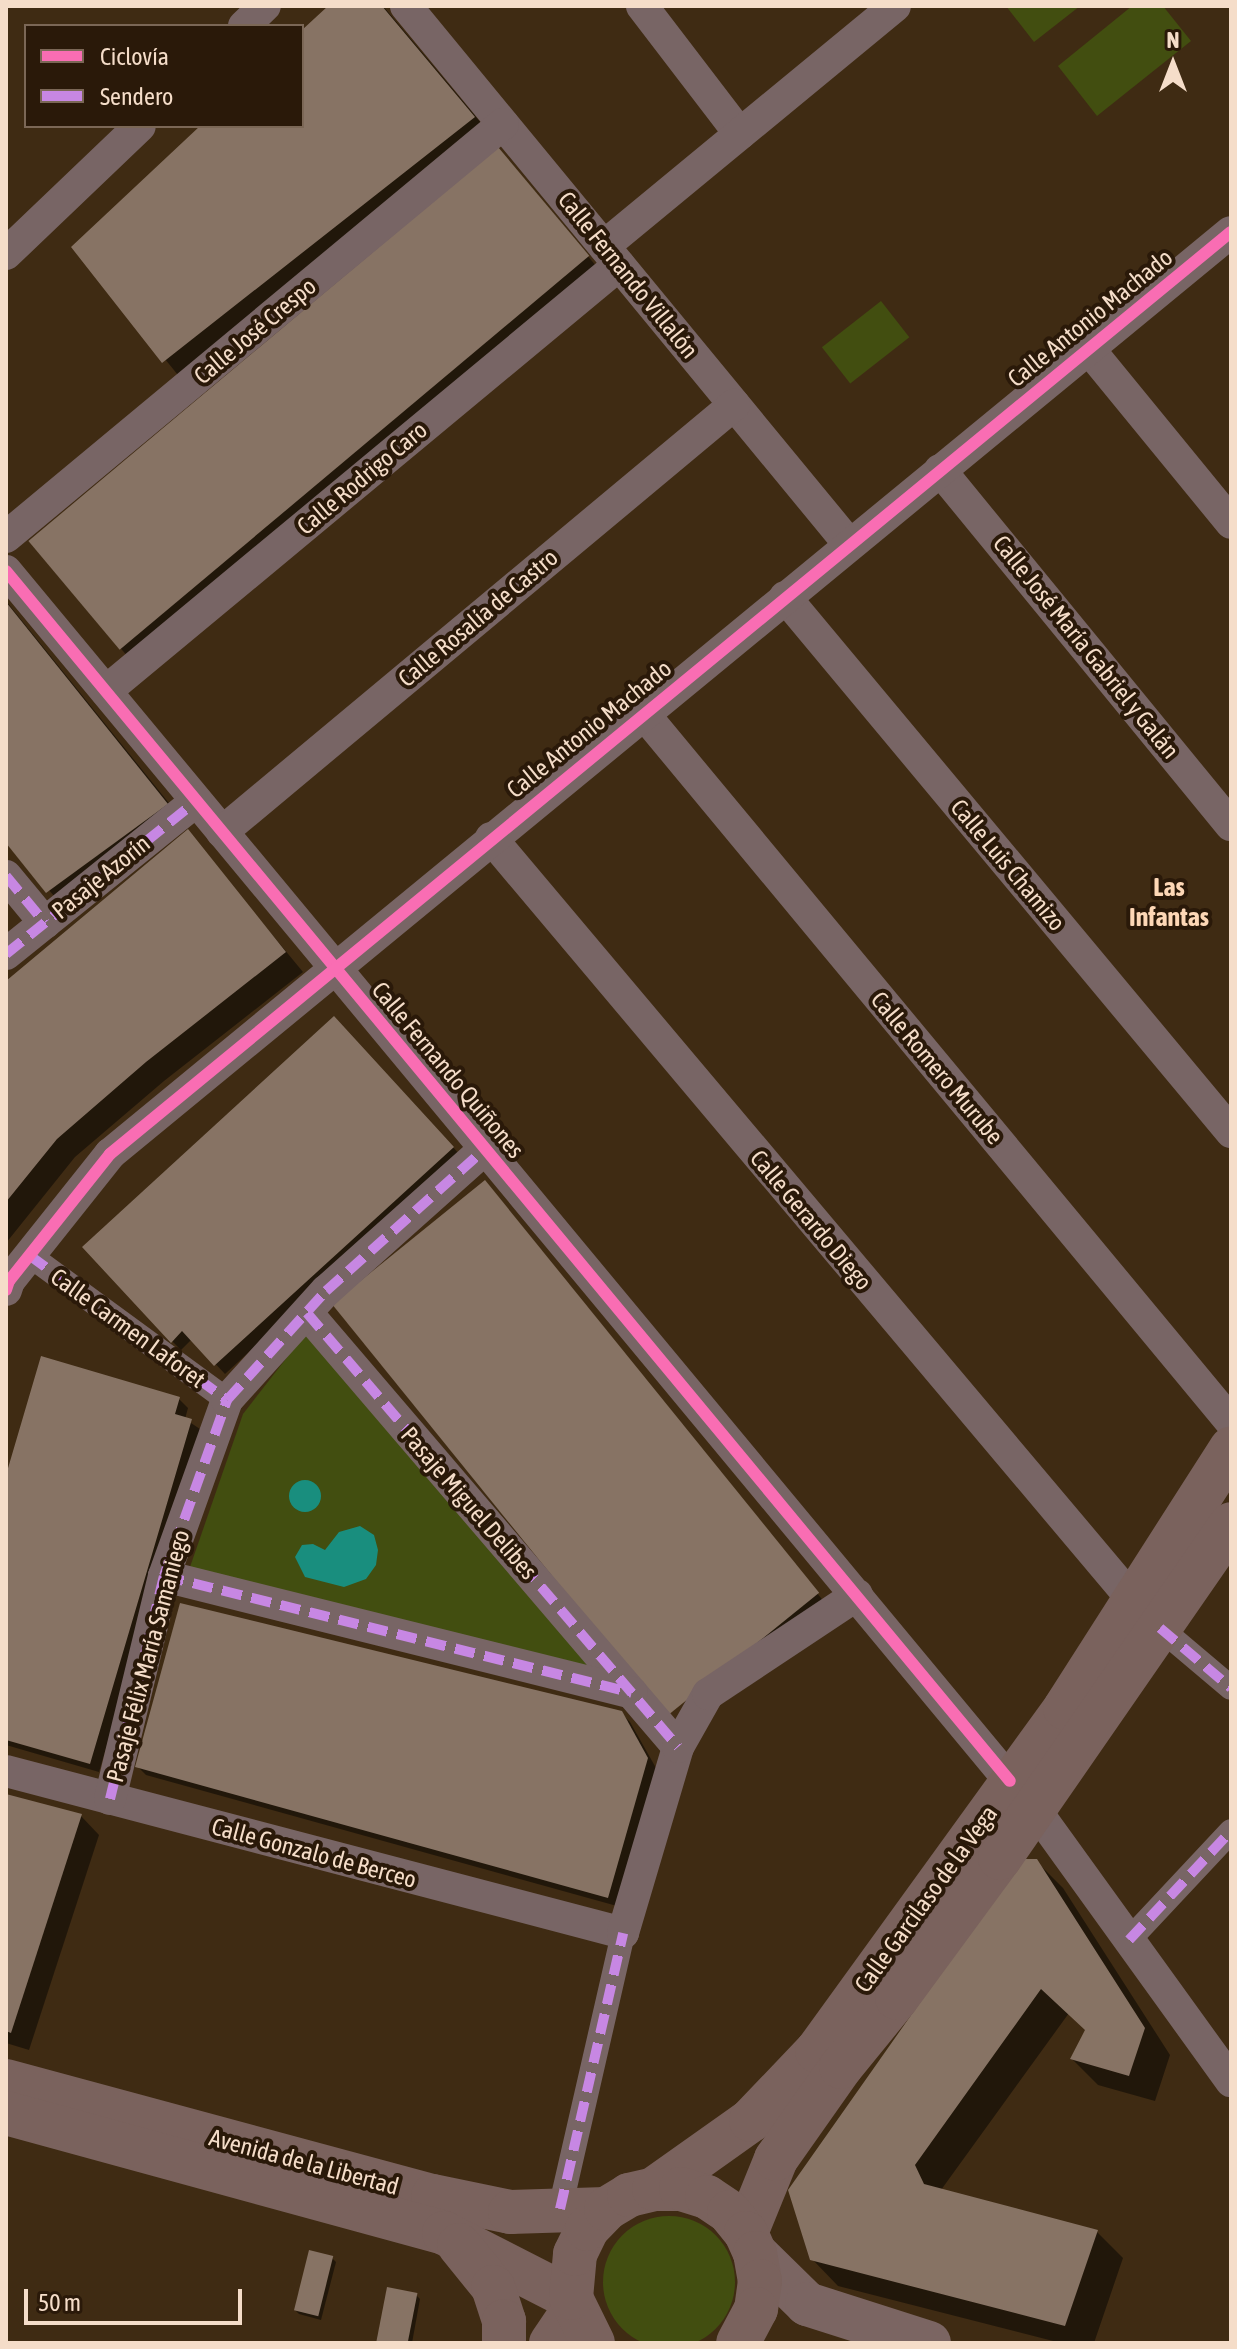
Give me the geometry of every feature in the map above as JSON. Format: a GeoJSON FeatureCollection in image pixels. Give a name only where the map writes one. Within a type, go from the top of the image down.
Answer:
{"type":"FeatureCollection","features":[{"type":"Feature","properties":{"kind":"main road","name":"Calle Garcilaso de la Vega"},"geometry":{"type":"LineString","coordinates":[[1147,1614],[1231,1448]]}},
{"type":"Feature","properties":{"kind":"main road","name":"Calle Garcilaso de la Vega"},"geometry":{"type":"LineString","coordinates":[[751,2243],[776,2159],[1022,1795],[1065,1708],[1231,1524]]}},
{"type":"Feature","properties":{"kind":"main road","name":"Calle Garcilaso de la Vega"},"geometry":{"type":"LineString","coordinates":[[654,2189],[751,2120],[817,2051],[1022,1795]]}},
{"type":"Feature","properties":{"kind":"main road","name":"Avenida de la Libertad"},"geometry":{"type":"LineString","coordinates":[[6,2081],[433,2196],[510,2212],[606,2209]]}},
{"type":"Feature","properties":{"kind":"main road","name":"Avenida de la Libertad"},"geometry":{"type":"LineString","coordinates":[[6,2113],[417,2224],[455,2240],[573,2323]]}},
{"type":"Feature","properties":{"kind":"main road"},"geometry":{"type":"LineString","coordinates":[[573,2323],[575,2254],[587,2229],[606,2209],[629,2195],[654,2189],[681,2189],[707,2197],[729,2212],[751,2243],[807,2304],[929,2343]]}},
{"type":"Feature","properties":{"kind":"main road"},"geometry":{"type":"LineString","coordinates":[[455,2240],[493,2287],[504,2321],[504,2343]]}},
{"type":"Feature","properties":{"kind":"main road"},"geometry":{"type":"LineString","coordinates":[[738,2343],[756,2309],[760,2281],[751,2243]]}},
{"type":"Feature","properties":{"kind":"street"},"geometry":{"type":"LineString","coordinates":[[246,24],[265,6]]}},
{"type":"Feature","properties":{"kind":"street","name":"Calle Fernando Villalón"},"geometry":{"type":"LineString","coordinates":[[406,6],[849,544]]}},
{"type":"Feature","properties":{"kind":"street"},"geometry":{"type":"LineString","coordinates":[[642,6],[740,134]]}},
{"type":"Feature","properties":{"kind":"street","name":"Calle Rodrigo Caro"},"geometry":{"type":"LineString","coordinates":[[106,691],[612,256],[740,134],[877,12]]}},
{"type":"Feature","properties":{"kind":"street","name":"Calle José Crespo"},"geometry":{"type":"LineString","coordinates":[[6,537],[503,124]]}},
{"type":"Feature","properties":{"kind":"street"},"geometry":{"type":"LineString","coordinates":[[6,254],[138,128]]}},
{"type":"Feature","properties":{"kind":"street","name":"Calle Antonio Machado"},"geometry":{"type":"LineString","coordinates":[[7,1284],[110,1154],[1231,232]]}},
{"type":"Feature","properties":{"kind":"street"},"geometry":{"type":"LineString","coordinates":[[1088,348],[1231,523]]}},
{"type":"Feature","properties":{"kind":"street","name":"Calle Rosalía de Castro"},"geometry":{"type":"LineString","coordinates":[[222,832],[734,405]]}},
{"type":"Feature","properties":{"kind":"street","name":"Calle José María Gabriel y Galán"},"geometry":{"type":"LineString","coordinates":[[940,470],[1231,825]]}},
{"type":"Feature","properties":{"kind":"street","name":"Calle Fernando Quiñones"},"geometry":{"type":"LineString","coordinates":[[6,571],[1022,1795],[1231,2081]]}},
{"type":"Feature","properties":{"kind":"street","name":"Calle Luis Chamizo"},"geometry":{"type":"LineString","coordinates":[[785,597],[1231,1132]]}},
{"type":"Feature","properties":{"kind":"street","name":"Calle Romero Murube"},"geometry":{"type":"LineString","coordinates":[[643,713],[1231,1422]]}},
{"type":"Feature","properties":{"kind":"street","name":"Pasaje Azorín"},"geometry":{"type":"LineString","coordinates":[[6,954],[196,801]]}},
{"type":"Feature","properties":{"kind":"street","name":"Calle Gerardo Diego"},"geometry":{"type":"LineString","coordinates":[[491,838],[1147,1614]]}},
{"type":"Feature","properties":{"kind":"street"},"geometry":{"type":"LineString","coordinates":[[6,876],[45,923]]}},
{"type":"Feature","properties":{"kind":"street","name":"Pasaje Félix María Samaniego"},"geometry":{"type":"LineString","coordinates":[[110,1799],[164,1576],[227,1400],[307,1313],[485,1149]]}},
{"type":"Feature","properties":{"kind":"street","name":"Calle Carmen Laforet"},"geometry":{"type":"LineString","coordinates":[[29,1255],[227,1400]]}},
{"type":"Feature","properties":{"kind":"street","name":"Pasaje Miguel Delibes"},"geometry":{"type":"LineString","coordinates":[[307,1313],[678,1747]]}},
{"type":"Feature","properties":{"kind":"street"},"geometry":{"type":"LineString","coordinates":[[164,1576],[632,1693]]}},
{"type":"Feature","properties":{"kind":"street"},"geometry":{"type":"LineString","coordinates":[[560,2209],[623,1933],[678,1747],[708,1694],[857,1595]]}},
{"type":"Feature","properties":{"kind":"street"},"geometry":{"type":"LineString","coordinates":[[1147,1614],[1231,1688]]}},
{"type":"Feature","properties":{"kind":"street","name":"Calle Gonzalo de Berceo"},"geometry":{"type":"LineString","coordinates":[[6,1771],[623,1933]]}},
{"type":"Feature","properties":{"kind":"street"},"geometry":{"type":"LineString","coordinates":[[1129,1940],[1231,1831]]}},
{"type":"Feature","properties":{"kind":"green space"},"geometry":{"type":"Polygon","coordinates":[[[1006,6],[1080,6],[1034,42],[1006,6]]]}},
{"type":"Feature","properties":{"kind":"green space"},"geometry":{"type":"Polygon","coordinates":[[[1132,6],[1163,6],[1191,41],[1097,116],[1058,66],[1132,6]]]}},
{"type":"Feature","properties":{"kind":"green space"},"geometry":{"type":"Polygon","coordinates":[[[881,301],[909,337],[850,383],[822,347],[881,301]]]}},
{"type":"Feature","properties":{"kind":"green space"},"geometry":{"type":"Polygon","coordinates":[[[306,1333],[610,1679],[190,1567],[243,1414],[306,1333]]]}},
{"type":"Feature","properties":{"kind":"green space"},"geometry":{"type":"Polygon","coordinates":[[[669,2216],[694,2221],[716,2235],[730,2257],[735,2282],[730,2307],[716,2329],[694,2343],[669,2348],[644,2343],[622,2329],[608,2307],[603,2282],[608,2257],[622,2235],[644,2221],[669,2216]]]}},
{"type":"Feature","properties":{"kind":"water"},"geometry":{"type":"Polygon","coordinates":[[[305,1480],[316,1485],[321,1496],[316,1507],[305,1512],[294,1507],[289,1496],[294,1485],[305,1480]]]}},
{"type":"Feature","properties":{"kind":"water"},"geometry":{"type":"Polygon","coordinates":[[[360,1526],[374,1535],[378,1550],[376,1565],[366,1579],[344,1587],[305,1577],[295,1557],[302,1545],[313,1544],[325,1550],[339,1532],[360,1526]]]}},
{"type":"Feature","properties":{"kind":"building"},"geometry":{"type":"Polygon","coordinates":[[[328,6],[382,6],[475,117],[162,363],[71,247],[198,128],[304,128],[304,28],[328,6]]]}},
{"type":"Feature","properties":{"kind":"building"},"geometry":{"type":"Polygon","coordinates":[[[498,147],[589,256],[120,650],[28,541],[498,147]]]}},
{"type":"Feature","properties":{"kind":"building"},"geometry":{"type":"Polygon","coordinates":[[[6,602],[168,804],[46,893],[6,843],[6,602]]]}},
{"type":"Feature","properties":{"kind":"building"},"geometry":{"type":"Polygon","coordinates":[[[188,829],[286,952],[146,1062],[57,1139],[6,1202],[6,981],[188,829]]]}},
{"type":"Feature","properties":{"kind":"building"},"geometry":{"type":"Polygon","coordinates":[[[334,1016],[454,1147],[214,1366],[182,1331],[171,1343],[82,1247],[334,1016]]]}},
{"type":"Feature","properties":{"kind":"building"},"geometry":{"type":"Polygon","coordinates":[[[485,1180],[819,1593],[666,1717],[332,1304],[485,1180]]]}},
{"type":"Feature","properties":{"kind":"building"},"geometry":{"type":"Polygon","coordinates":[[[41,1356],[180,1397],[175,1414],[192,1419],[90,1764],[6,1740],[6,1475],[41,1356]]]}},
{"type":"Feature","properties":{"kind":"building"},"geometry":{"type":"Polygon","coordinates":[[[180,1603],[622,1711],[648,1758],[608,1898],[135,1767],[180,1603]]]}},
{"type":"Feature","properties":{"kind":"building"},"geometry":{"type":"Polygon","coordinates":[[[6,1794],[82,1814],[11,2033],[6,2031],[6,1794]]]}},
{"type":"Feature","properties":{"kind":"building"},"geometry":{"type":"Polygon","coordinates":[[[1021,1859],[1037,1859],[1145,2028],[1129,2076],[1070,2059],[1085,2030],[1041,1989],[915,2165],[924,2184],[1098,2230],[1065,2326],[810,2260],[788,2190],[1021,1859]]]}},
{"type":"Feature","properties":{"kind":"building"},"geometry":{"type":"Polygon","coordinates":[[[309,2250],[333,2256],[318,2316],[294,2310],[309,2250]]]}},
{"type":"Feature","properties":{"kind":"building"},"geometry":{"type":"Polygon","coordinates":[[[387,2287],[417,2293],[408,2343],[376,2343],[387,2287]]]}},
{"type":"Feature","properties":{"kind":"marked path"},"geometry":{"type":"LineString","coordinates":[[6,954],[196,801]]}},
{"type":"Feature","properties":{"kind":"marked path"},"geometry":{"type":"LineString","coordinates":[[6,876],[45,923]]}},
{"type":"Feature","properties":{"kind":"marked path"},"geometry":{"type":"LineString","coordinates":[[110,1799],[164,1576],[227,1400],[326,1291],[485,1149]]}},
{"type":"Feature","properties":{"kind":"marked path"},"geometry":{"type":"LineString","coordinates":[[29,1255],[227,1400]]}},
{"type":"Feature","properties":{"kind":"marked path"},"geometry":{"type":"LineString","coordinates":[[307,1313],[678,1747]]}},
{"type":"Feature","properties":{"kind":"marked path"},"geometry":{"type":"LineString","coordinates":[[164,1576],[632,1693]]}},
{"type":"Feature","properties":{"kind":"marked path"},"geometry":{"type":"LineString","coordinates":[[1160,1628],[1231,1688]]}},
{"type":"Feature","properties":{"kind":"marked path"},"geometry":{"type":"LineString","coordinates":[[1129,1940],[1231,1831]]}},
{"type":"Feature","properties":{"kind":"marked path"},"geometry":{"type":"LineString","coordinates":[[560,2209],[623,1933]]}},
{"type":"Feature","properties":{"kind":"cycle path"},"geometry":{"type":"LineString","coordinates":[[6,1290],[9,1281],[110,1154],[1231,232]]}},
{"type":"Feature","properties":{"kind":"cycle path"},"geometry":{"type":"LineString","coordinates":[[6,571],[1010,1781]]}},
{"type":"Feature","properties":{"kind":"district","name":"Las Infantas"},"geometry":{"type":"Point","coordinates":[1169,903]}}]}
